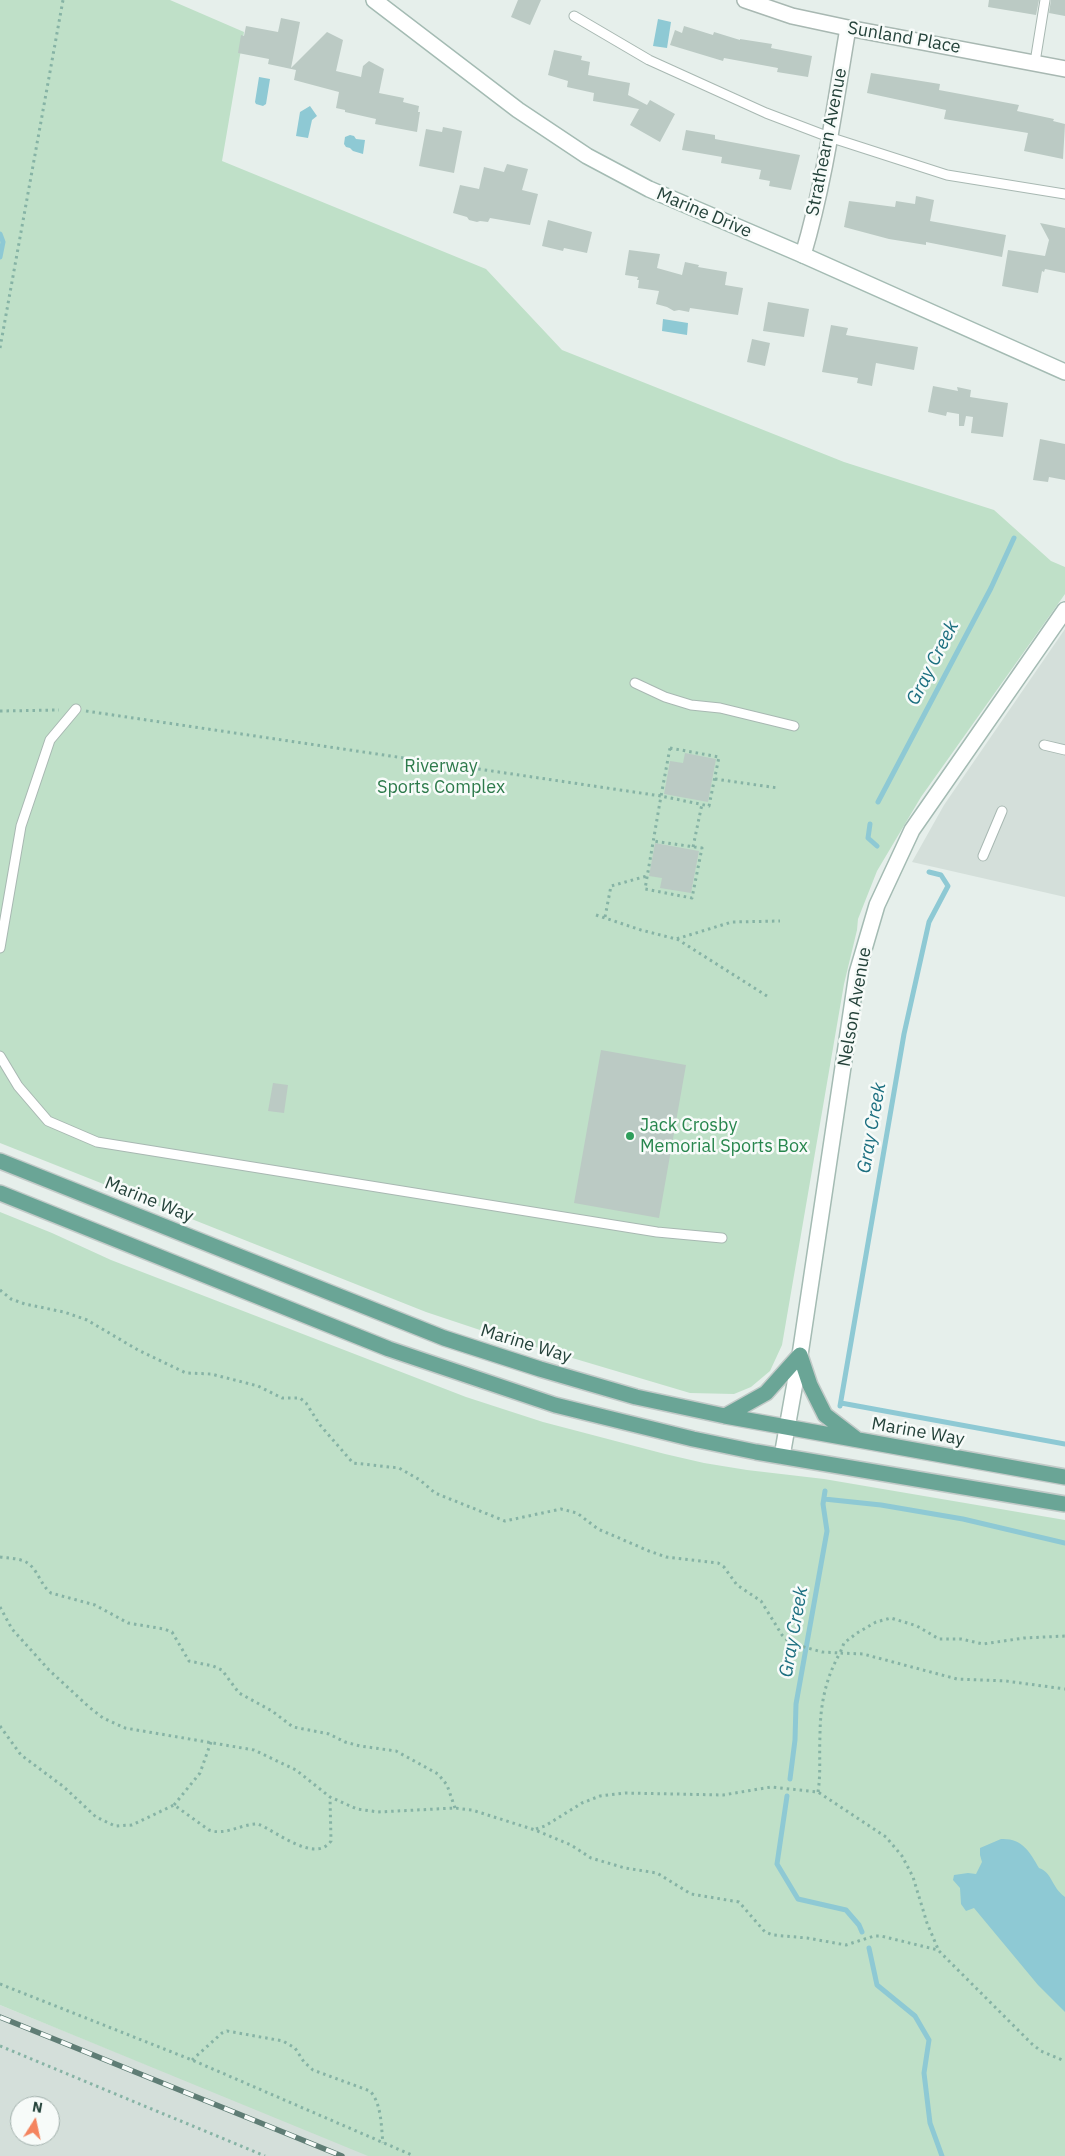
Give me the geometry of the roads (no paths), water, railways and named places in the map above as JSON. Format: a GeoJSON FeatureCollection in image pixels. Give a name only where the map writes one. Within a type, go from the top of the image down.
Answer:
{"type":"FeatureCollection","features":[{"type":"Feature","properties":{"kind":"main road","name":"Marine Way"},"geometry":{"type":"LineString","coordinates":[[0,1161],[444,1338],[636,1397],[725,1416],[1065,1477]]}},
{"type":"Feature","properties":{"kind":"main road"},"geometry":{"type":"LineString","coordinates":[[0,1193],[389,1349],[564,1407],[692,1439],[1065,1504]]}},
{"type":"Feature","properties":{"kind":"main road"},"geometry":{"type":"LineString","coordinates":[[725,1416],[766,1393],[800,1355],[810,1385],[825,1414],[858,1440]]}},
{"type":"Feature","properties":{"kind":"street","name":"Marine Drive"},"geometry":{"type":"LineString","coordinates":[[374,0],[518,110],[586,156],[649,189],[803,255],[1065,372]]}},
{"type":"Feature","properties":{"kind":"street","name":"Sunland Place"},"geometry":{"type":"LineString","coordinates":[[745,0],[792,16],[1065,69]]}},
{"type":"Feature","properties":{"kind":"street","name":"Strathearn Avenue"},"geometry":{"type":"LineString","coordinates":[[803,255],[829,137],[848,28]]}},
{"type":"Feature","properties":{"kind":"street","name":"Nelson Avenue"},"geometry":{"type":"LineString","coordinates":[[782,1456],[800,1355],[857,973],[877,905],[912,830],[1065,610]]}},
{"type":"Feature","properties":{"kind":"lane"},"geometry":{"type":"LineString","coordinates":[[1035,62],[1045,0]]}},
{"type":"Feature","properties":{"kind":"lane"},"geometry":{"type":"LineString","coordinates":[[574,16],[649,60],[766,113],[829,137],[947,175],[1065,194]]}},
{"type":"Feature","properties":{"kind":"lane"},"geometry":{"type":"LineString","coordinates":[[635,683],[665,697],[691,705],[720,708],[794,726]]}},
{"type":"Feature","properties":{"kind":"lane"},"geometry":{"type":"LineString","coordinates":[[0,948],[21,826],[50,740],[76,710]]}},
{"type":"Feature","properties":{"kind":"lane"},"geometry":{"type":"LineString","coordinates":[[1044,745],[1065,750]]}},
{"type":"Feature","properties":{"kind":"lane"},"geometry":{"type":"LineString","coordinates":[[983,856],[1002,811]]}},
{"type":"Feature","properties":{"kind":"lane"},"geometry":{"type":"LineString","coordinates":[[0,1056],[18,1086],[48,1121],[97,1142],[648,1230],[722,1238]]}},
{"type":"Feature","properties":{"kind":"water"},"geometry":{"type":"Polygon","coordinates":[[[658,19],[671,22],[667,48],[653,46],[658,19]]]}},
{"type":"Feature","properties":{"kind":"water"},"geometry":{"type":"Polygon","coordinates":[[[259,77],[270,79],[266,104],[263,106],[255,102],[259,77]]]}},
{"type":"Feature","properties":{"kind":"water"},"geometry":{"type":"Polygon","coordinates":[[[310,106],[317,116],[312,120],[308,138],[296,136],[300,112],[310,106]]]}},
{"type":"Feature","properties":{"kind":"water"},"geometry":{"type":"Polygon","coordinates":[[[350,135],[356,139],[365,140],[363,154],[346,147],[344,144],[345,137],[350,135]]]}},
{"type":"Feature","properties":{"kind":"water"},"geometry":{"type":"Polygon","coordinates":[[[663,319],[688,323],[687,335],[662,331],[663,319]]]}},
{"type":"Feature","properties":{"kind":"water"},"geometry":{"type":"Polygon","coordinates":[[[1001,1839],[1015,1841],[1024,1847],[1039,1868],[1047,1873],[1060,1893],[1065,1897],[1065,2012],[1038,1985],[974,1908],[966,1911],[961,1904],[960,1888],[953,1880],[954,1875],[976,1874],[982,1862],[980,1848],[1001,1839]]]}},
{"type":"Feature","properties":{"kind":"waterway"},"geometry":{"type":"LineString","coordinates":[[0,234],[3,242],[0,257]]}},
{"type":"Feature","properties":{"kind":"waterway","name":"Gray Creek"},"geometry":{"type":"LineString","coordinates":[[878,802],[991,588],[1014,538]]}},
{"type":"Feature","properties":{"kind":"waterway","name":"Gray Creek"},"geometry":{"type":"LineString","coordinates":[[870,824],[868,838],[877,846]]}},
{"type":"Feature","properties":{"kind":"waterway","name":"Gray Creek"},"geometry":{"type":"LineString","coordinates":[[840,1406],[904,1034],[929,922],[948,886],[941,875],[929,872]]}},
{"type":"Feature","properties":{"kind":"waterway"},"geometry":{"type":"LineString","coordinates":[[841,1403],[1065,1444]]}},
{"type":"Feature","properties":{"kind":"waterway","name":"Gray Creek"},"geometry":{"type":"LineString","coordinates":[[790,1779],[795,1740],[796,1704],[827,1531],[823,1504],[825,1491]]}},
{"type":"Feature","properties":{"kind":"waterway"},"geometry":{"type":"LineString","coordinates":[[824,1499],[881,1505],[963,1519],[1065,1543]]}},
{"type":"Feature","properties":{"kind":"waterway","name":"Gray Creek"},"geometry":{"type":"LineString","coordinates":[[787,1796],[777,1864],[798,1899],[846,1910],[859,1925],[862,1932]]}},
{"type":"Feature","properties":{"kind":"waterway","name":"Gray Creek"},"geometry":{"type":"LineString","coordinates":[[869,1948],[877,1985],[915,2016],[929,2040],[924,2073],[930,2123],[942,2156]]}},
{"type":"Feature","properties":{"kind":"railway"},"geometry":{"type":"LineString","coordinates":[[0,2017],[342,2156]]}},
{"type":"Feature","properties":{"kind":"place","name":"Jack Crosby Memorial Sports Box"},"geometry":{"type":"Point","coordinates":[630,1136]}},
{"type":"Feature","properties":{"kind":"park label","name":"Riverway Sports Complex"},"geometry":{"type":"Point","coordinates":[441,778]}}]}
